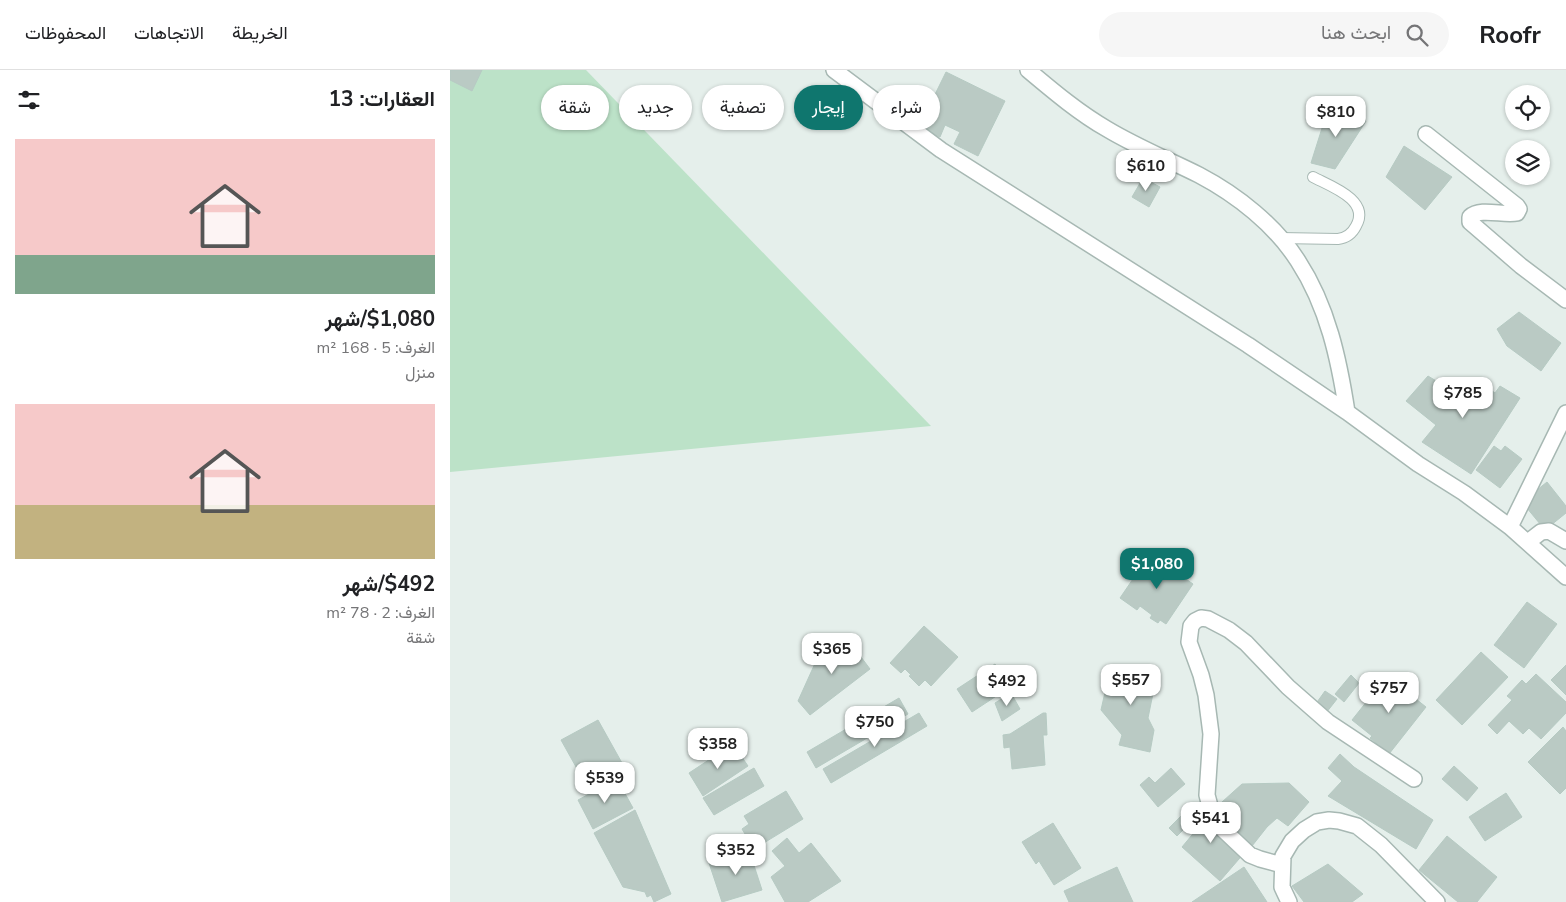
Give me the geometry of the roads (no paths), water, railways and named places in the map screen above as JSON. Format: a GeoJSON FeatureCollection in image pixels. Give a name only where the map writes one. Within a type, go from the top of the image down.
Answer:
{"type":"FeatureCollection","features":[{"type":"Feature","properties":{"kind":"street"},"geometry":{"type":"LineString","coordinates":[[834,70],[941,150],[1248,345],[1347,412],[1418,464],[1464,493],[1510,527],[1566,577]]}},
{"type":"Feature","properties":{"kind":"street"},"geometry":{"type":"LineString","coordinates":[[1028,70],[1061,97],[1106,129],[1201,176],[1235,197],[1280,238],[1298,262],[1316,294],[1334,341],[1347,412]]}},
{"type":"Feature","properties":{"kind":"street"},"geometry":{"type":"LineString","coordinates":[[1426,134],[1518,206],[1517,213],[1473,214],[1470,222],[1520,266],[1566,300]]}},
{"type":"Feature","properties":{"kind":"street"},"geometry":{"type":"LineString","coordinates":[[1510,527],[1566,413]]}},
{"type":"Feature","properties":{"kind":"street"},"geometry":{"type":"LineString","coordinates":[[1528,542],[1541,532],[1549,531],[1566,541]]}},
{"type":"Feature","properties":{"kind":"street"},"geometry":{"type":"LineString","coordinates":[[1282,865],[1260,860],[1250,855],[1214,821],[1206,795],[1211,734],[1201,674],[1189,642],[1190,631],[1195,621],[1201,618],[1208,619],[1228,630],[1246,643],[1288,688],[1328,722],[1414,779]]}},
{"type":"Feature","properties":{"kind":"street"},"geometry":{"type":"LineString","coordinates":[[1289,902],[1282,888],[1282,865],[1283,856],[1292,841],[1317,822],[1339,821],[1357,826],[1381,845],[1437,902]]}},
{"type":"Feature","properties":{"kind":"lane"},"geometry":{"type":"LineString","coordinates":[[1280,238],[1346,238],[1357,226],[1359,218],[1358,208],[1354,202],[1347,195],[1313,177]]}}]}
